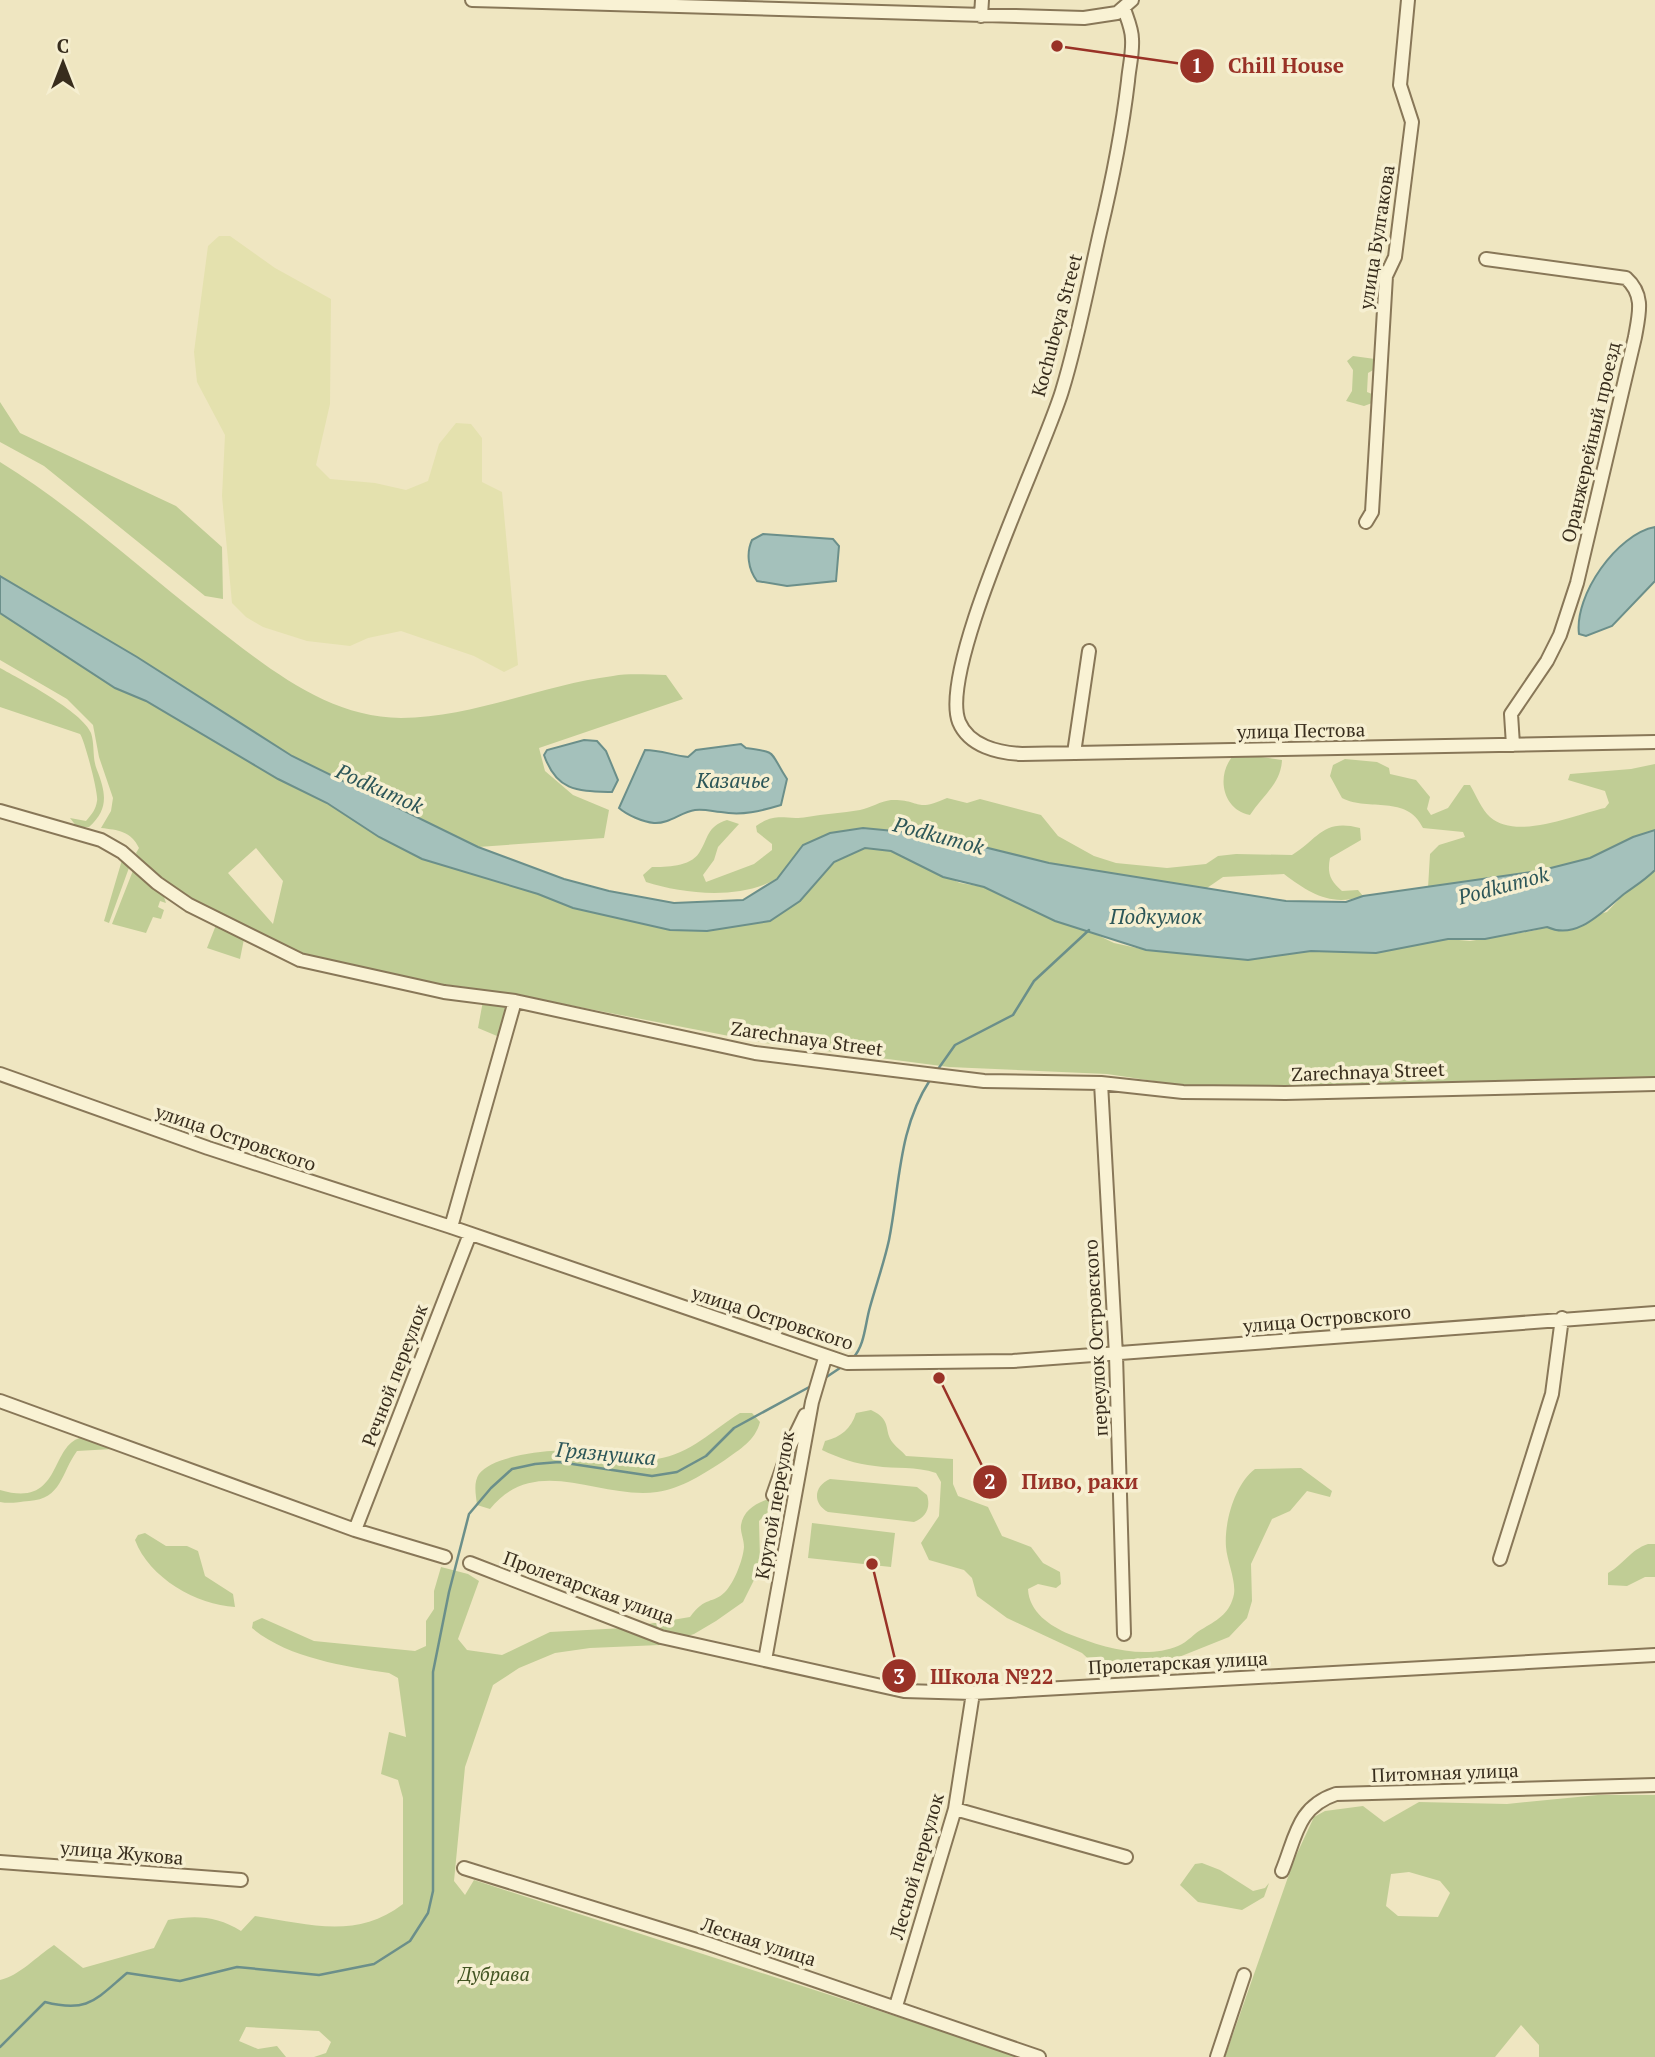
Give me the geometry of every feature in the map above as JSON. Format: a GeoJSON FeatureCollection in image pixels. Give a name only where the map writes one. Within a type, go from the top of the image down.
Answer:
{"type":"FeatureCollection","features":[{"type":"Feature","properties":{"kind":"street"},"geometry":{"type":"LineString","coordinates":[[472,0],[1084,18],[1117,13],[1128,4]]}},
{"type":"Feature","properties":{"kind":"street"},"geometry":{"type":"LineString","coordinates":[[981,16],[982,0]]}},
{"type":"Feature","properties":{"kind":"street","name":"улица Булгакова"},"geometry":{"type":"LineString","coordinates":[[1366,522],[1372,512],[1386,276],[1395,257],[1412,121],[1400,85],[1408,0]]}},
{"type":"Feature","properties":{"kind":"street","name":"Kochubeya Street"},"geometry":{"type":"LineString","coordinates":[[960,722],[958,687],[968,640],[1031,466],[1061,393],[1086,295],[1122,133],[1133,37],[1128,4]]}},
{"type":"Feature","properties":{"kind":"street","name":"Оранжерейный проезд"},"geometry":{"type":"LineString","coordinates":[[1486,259],[1617,276],[1636,287],[1640,301],[1635,337],[1577,583],[1560,635],[1547,661],[1511,715],[1513,745]]}},
{"type":"Feature","properties":{"kind":"street"},"geometry":{"type":"LineString","coordinates":[[1074,753],[1089,651]]}},
{"type":"Feature","properties":{"kind":"street","name":"улица Пестова"},"geometry":{"type":"LineString","coordinates":[[960,722],[972,739],[1002,753],[1655,742]]}},
{"type":"Feature","properties":{"kind":"street","name":"Zarechnaya Street"},"geometry":{"type":"LineString","coordinates":[[0,811],[101,840],[122,852],[157,883],[189,905],[300,960],[444,992],[515,1001],[755,1053],[984,1081],[1101,1083],[1235,1093],[1655,1084]]}},
{"type":"Feature","properties":{"kind":"street"},"geometry":{"type":"LineString","coordinates":[[451,1227],[515,1001]]}},
{"type":"Feature","properties":{"kind":"street","name":"улица Островского"},"geometry":{"type":"LineString","coordinates":[[0,1074],[221,1153],[451,1227],[830,1359],[860,1365],[1116,1355],[1562,1318],[1655,1313]]}},
{"type":"Feature","properties":{"kind":"street","name":"переулок Островского"},"geometry":{"type":"LineString","coordinates":[[1101,1083],[1116,1355],[1124,1633]]}},
{"type":"Feature","properties":{"kind":"street","name":"Речной переулок"},"geometry":{"type":"LineString","coordinates":[[355,1530],[470,1234]]}},
{"type":"Feature","properties":{"kind":"street"},"geometry":{"type":"LineString","coordinates":[[1500,1559],[1552,1394],[1562,1318]]}},
{"type":"Feature","properties":{"kind":"street","name":"Крутой переулок"},"geometry":{"type":"LineString","coordinates":[[765,1660],[811,1402],[819,1373],[830,1359]]}},
{"type":"Feature","properties":{"kind":"street"},"geometry":{"type":"LineString","coordinates":[[0,1401],[355,1530],[445,1557]]}},
{"type":"Feature","properties":{"kind":"street"},"geometry":{"type":"LineString","coordinates":[[773,1495],[790,1446],[811,1402]]}},
{"type":"Feature","properties":{"kind":"street","name":"Пролетарская улица"},"geometry":{"type":"LineString","coordinates":[[470,1563],[661,1637],[904,1691],[973,1693],[1655,1655]]}},
{"type":"Feature","properties":{"kind":"street","name":"Лесной переулок"},"geometry":{"type":"LineString","coordinates":[[896,2006],[955,1810],[973,1693]]}},
{"type":"Feature","properties":{"kind":"street","name":"Питомная улица"},"geometry":{"type":"LineString","coordinates":[[1282,1871],[1306,1810],[1318,1800],[1336,1794],[1655,1785]]}},
{"type":"Feature","properties":{"kind":"street"},"geometry":{"type":"LineString","coordinates":[[955,1810],[1126,1857]]}},
{"type":"Feature","properties":{"kind":"street","name":"улица Жукова"},"geometry":{"type":"LineString","coordinates":[[0,1862],[241,1880]]}},
{"type":"Feature","properties":{"kind":"street","name":"Лесная улица"},"geometry":{"type":"LineString","coordinates":[[464,1868],[896,2006],[1039,2057]]}},
{"type":"Feature","properties":{"kind":"street"},"geometry":{"type":"LineString","coordinates":[[1217,2057],[1244,1975]]}},
{"type":"Feature","properties":{"kind":"shaded area"},"geometry":{"type":"Polygon","coordinates":[[[219,236],[230,236],[275,268],[331,299],[330,404],[316,465],[330,479],[375,483],[406,490],[428,481],[439,444],[456,423],[471,424],[482,438],[482,482],[502,492],[518,665],[504,672],[474,656],[401,631],[368,638],[350,646],[307,641],[263,627],[246,617],[232,603],[222,496],[225,435],[197,382],[194,352],[208,246],[219,236]]]}},
{"type":"Feature","properties":{"kind":"green space"},"geometry":{"type":"Polygon","coordinates":[[[1353,356],[1375,359],[1375,369],[1368,373],[1367,392],[1372,394],[1372,403],[1364,406],[1346,401],[1352,391],[1353,370],[1347,361],[1353,356]]]}},
{"type":"Feature","properties":{"kind":"green space"},"geometry":{"type":"Polygon","coordinates":[[[0,402],[20,433],[176,506],[222,547],[223,599],[205,596],[44,466],[0,442],[0,402]]]}},
{"type":"Feature","properties":{"kind":"green space"},"geometry":{"type":"Polygon","coordinates":[[[0,462],[79,518],[272,670],[346,709],[373,716],[428,716],[481,707],[586,680],[633,674],[666,675],[683,699],[539,748],[545,771],[573,795],[609,810],[604,838],[478,847],[292,756],[137,657],[0,576],[0,462]]]}},
{"type":"Feature","properties":{"kind":"green space"},"geometry":{"type":"Polygon","coordinates":[[[0,613],[115,688],[146,701],[278,779],[327,803],[379,837],[422,859],[538,894],[573,908],[670,930],[707,931],[770,921],[800,901],[834,862],[864,848],[891,851],[960,883],[984,887],[1055,921],[1089,931],[1114,943],[1146,950],[1248,960],[1311,951],[1376,953],[1448,939],[1470,941],[1532,931],[1607,912],[1623,895],[1655,870],[1655,1079],[1275,1089],[1187,1086],[1107,1074],[949,1067],[765,1043],[507,993],[400,978],[281,948],[236,920],[202,907],[143,865],[136,853],[139,848],[132,838],[118,831],[101,828],[111,811],[113,798],[99,757],[93,725],[67,699],[0,660],[0,613]],[[256,848],[228,873],[273,924],[283,881],[256,848]]]}},
{"type":"Feature","properties":{"kind":"green space"},"geometry":{"type":"Polygon","coordinates":[[[0,668],[64,706],[86,725],[91,733],[104,800],[100,814],[89,827],[77,827],[70,818],[86,821],[97,801],[91,767],[80,734],[0,707],[0,668]]]}},
{"type":"Feature","properties":{"kind":"green space"},"geometry":{"type":"Polygon","coordinates":[[[1247,755],[1282,760],[1275,783],[1250,815],[1241,812],[1228,800],[1224,783],[1224,774],[1232,757],[1247,755]]]}},
{"type":"Feature","properties":{"kind":"green space"},"geometry":{"type":"Polygon","coordinates":[[[1345,759],[1377,762],[1389,768],[1390,774],[1416,780],[1430,797],[1427,809],[1431,815],[1448,808],[1464,785],[1470,785],[1490,817],[1515,827],[1547,824],[1605,808],[1609,803],[1605,791],[1568,780],[1570,774],[1631,769],[1655,764],[1655,830],[1571,865],[1530,874],[1428,888],[1430,854],[1439,845],[1465,837],[1463,832],[1423,828],[1416,818],[1397,807],[1364,804],[1342,798],[1330,776],[1333,765],[1345,759]]]}},
{"type":"Feature","properties":{"kind":"green space"},"geometry":{"type":"Polygon","coordinates":[[[947,798],[967,803],[980,799],[1041,815],[1058,836],[1094,856],[1116,863],[1167,868],[1206,864],[1218,856],[1236,854],[1292,855],[1329,828],[1360,828],[1361,840],[1330,858],[1329,868],[1332,880],[1342,891],[1358,890],[1363,896],[1331,899],[1302,887],[1284,874],[1223,877],[1207,888],[1049,863],[965,842],[803,845],[776,879],[762,886],[729,892],[677,890],[646,882],[643,875],[652,867],[677,865],[695,858],[715,826],[727,820],[739,824],[718,847],[714,860],[703,875],[706,882],[754,864],[772,850],[772,844],[757,832],[756,826],[764,821],[860,810],[891,800],[923,805],[947,798]]]}},
{"type":"Feature","properties":{"kind":"green space"},"geometry":{"type":"Polygon","coordinates":[[[105,846],[130,865],[109,923],[104,921],[122,860],[98,847],[105,846]]]}},
{"type":"Feature","properties":{"kind":"green space"},"geometry":{"type":"Polygon","coordinates":[[[134,868],[163,894],[166,903],[160,901],[158,907],[164,910],[161,919],[153,917],[146,933],[112,924],[134,868]]]}},
{"type":"Feature","properties":{"kind":"green space"},"geometry":{"type":"Polygon","coordinates":[[[216,925],[244,939],[240,959],[207,948],[216,925]]]}},
{"type":"Feature","properties":{"kind":"green space"},"geometry":{"type":"Polygon","coordinates":[[[483,1001],[505,1006],[501,1034],[497,1036],[478,1028],[483,1001]]]}},
{"type":"Feature","properties":{"kind":"green space"},"geometry":{"type":"Polygon","coordinates":[[[871,1410],[882,1418],[890,1439],[906,1456],[953,1459],[953,1484],[958,1496],[988,1507],[1002,1536],[1031,1547],[1043,1563],[1060,1572],[1061,1584],[1056,1588],[1038,1584],[1028,1589],[1032,1605],[1042,1617],[1069,1634],[1123,1650],[1151,1652],[1178,1646],[1227,1611],[1234,1594],[1226,1547],[1229,1515],[1242,1484],[1255,1469],[1301,1468],[1332,1491],[1330,1497],[1307,1491],[1290,1511],[1272,1519],[1251,1564],[1252,1601],[1247,1618],[1229,1637],[1169,1661],[1138,1667],[1096,1666],[1082,1653],[1007,1618],[977,1596],[972,1578],[964,1570],[929,1560],[921,1543],[939,1516],[941,1482],[936,1473],[921,1469],[861,1464],[822,1450],[825,1441],[841,1435],[848,1428],[856,1413],[871,1410]]]}},
{"type":"Feature","properties":{"kind":"green space"},"geometry":{"type":"Polygon","coordinates":[[[740,1413],[752,1413],[760,1422],[751,1439],[717,1465],[675,1488],[635,1493],[548,1481],[527,1483],[508,1492],[490,1509],[477,1505],[477,1478],[496,1462],[536,1453],[571,1450],[636,1459],[657,1459],[691,1447],[740,1413]]]}},
{"type":"Feature","properties":{"kind":"green space"},"geometry":{"type":"Polygon","coordinates":[[[83,1437],[107,1444],[112,1449],[77,1451],[59,1484],[40,1499],[0,1502],[0,1490],[21,1493],[35,1491],[45,1483],[72,1442],[83,1437]]]}},
{"type":"Feature","properties":{"kind":"green space"},"geometry":{"type":"Polygon","coordinates":[[[830,1479],[917,1487],[927,1495],[928,1508],[922,1518],[914,1522],[828,1512],[819,1504],[817,1495],[821,1486],[830,1479]]]}},
{"type":"Feature","properties":{"kind":"green space","name":"Дубрава"},"geometry":{"type":"Polygon","coordinates":[[[778,1497],[779,1501],[759,1521],[760,1559],[754,1580],[743,1602],[716,1621],[694,1634],[660,1645],[590,1648],[555,1653],[519,1668],[493,1685],[465,1767],[454,1881],[465,1895],[474,1880],[1022,2057],[314,2057],[326,2053],[331,2042],[319,2031],[246,2027],[239,2041],[258,2049],[277,2046],[286,2057],[0,2057],[0,1980],[21,1970],[54,1945],[83,1968],[154,1948],[168,1920],[206,1918],[223,1922],[241,1931],[255,1916],[313,1925],[350,1926],[385,1915],[403,1904],[403,1798],[398,1780],[381,1774],[389,1732],[406,1737],[398,1678],[389,1673],[335,1664],[299,1654],[266,1638],[252,1628],[253,1622],[262,1618],[314,1641],[415,1651],[426,1646],[426,1621],[434,1609],[434,1591],[441,1567],[468,1574],[479,1581],[458,1639],[467,1650],[502,1655],[550,1632],[624,1628],[690,1617],[700,1606],[721,1596],[732,1583],[743,1552],[741,1525],[746,1513],[760,1502],[778,1497]]]}},
{"type":"Feature","properties":{"kind":"green space"},"geometry":{"type":"Polygon","coordinates":[[[812,1523],[895,1533],[891,1567],[808,1558],[812,1523]]]}},
{"type":"Feature","properties":{"kind":"green space"},"geometry":{"type":"Polygon","coordinates":[[[145,1533],[166,1546],[187,1546],[198,1551],[205,1576],[233,1594],[235,1607],[190,1595],[163,1577],[151,1566],[135,1540],[138,1535],[145,1533]]]}},
{"type":"Feature","properties":{"kind":"green space"},"geometry":{"type":"Polygon","coordinates":[[[1648,1544],[1655,1544],[1655,1577],[1645,1577],[1627,1586],[1608,1585],[1608,1573],[1636,1550],[1648,1544]]]}},
{"type":"Feature","properties":{"kind":"green space"},"geometry":{"type":"Polygon","coordinates":[[[1598,1795],[1655,1795],[1655,2057],[1539,2057],[1539,2045],[1521,2025],[1495,2057],[1225,2057],[1294,1860],[1314,1817],[1325,1811],[1363,1806],[1384,1822],[1419,1802],[1507,1804],[1598,1795]],[[1409,1872],[1391,1874],[1386,1906],[1398,1916],[1438,1917],[1450,1893],[1440,1881],[1409,1872]]]}},
{"type":"Feature","properties":{"kind":"green space"},"geometry":{"type":"Polygon","coordinates":[[[1202,1863],[1220,1870],[1253,1891],[1265,1888],[1269,1883],[1264,1897],[1242,1910],[1198,1902],[1180,1885],[1195,1864],[1202,1863]]]}},
{"type":"Feature","properties":{"kind":"water"},"geometry":{"type":"Polygon","coordinates":[[[1655,527],[1655,581],[1612,626],[1586,636],[1579,634],[1583,602],[1601,568],[1626,541],[1655,527]]]}},
{"type":"Feature","properties":{"kind":"water"},"geometry":{"type":"Polygon","coordinates":[[[763,534],[833,539],[839,546],[836,581],[787,586],[757,581],[750,566],[749,550],[752,540],[763,534]]]}},
{"type":"Feature","properties":{"kind":"water","name":"Подкумок"},"geometry":{"type":"Polygon","coordinates":[[[0,576],[137,657],[292,756],[478,847],[564,879],[609,891],[674,903],[743,900],[777,879],[803,845],[830,833],[863,828],[935,835],[1049,863],[1286,901],[1346,902],[1363,896],[1539,871],[1590,858],[1633,837],[1655,830],[1655,870],[1598,916],[1569,930],[1547,927],[1485,939],[1448,939],[1376,953],[1311,951],[1248,960],[1146,950],[1055,921],[984,887],[943,877],[891,851],[865,848],[834,862],[800,901],[770,921],[707,931],[670,930],[573,908],[538,894],[422,859],[379,837],[327,803],[278,779],[146,701],[115,688],[0,613],[0,576]]]}},
{"type":"Feature","properties":{"kind":"water"},"geometry":{"type":"Polygon","coordinates":[[[584,740],[597,741],[606,751],[618,780],[612,792],[570,787],[562,783],[549,767],[544,755],[547,750],[584,740]]]}},
{"type":"Feature","properties":{"kind":"water","name":"Казачье"},"geometry":{"type":"Polygon","coordinates":[[[741,744],[746,748],[769,752],[775,758],[787,779],[781,805],[744,813],[695,810],[665,822],[654,823],[635,818],[619,808],[645,750],[688,757],[696,750],[741,744]]]}},
{"type":"Feature","properties":{"kind":"waterway","name":"Грязнушка"},"geometry":{"type":"LineString","coordinates":[[936,1072],[955,1045],[1013,1015],[1034,981],[1089,930]]}},
{"type":"Feature","properties":{"kind":"waterway","name":"Грязнушка"},"geometry":{"type":"LineString","coordinates":[[853,1358],[862,1341],[887,1249],[906,1138],[912,1118],[930,1080]]}},
{"type":"Feature","properties":{"kind":"waterway","name":"Грязнушка"},"geometry":{"type":"LineString","coordinates":[[825,1378],[843,1366]]}},
{"type":"Feature","properties":{"kind":"waterway","name":"Грязнушка"},"geometry":{"type":"LineString","coordinates":[[0,2047],[45,2002],[71,2006],[90,2002],[127,1973],[180,1981],[237,1967],[319,1975],[374,1964],[410,1941],[428,1913],[433,1891],[433,1672],[449,1592],[469,1514],[512,1469],[535,1464],[559,1462],[652,1476],[677,1472],[706,1456],[734,1428],[813,1385]]}},
{"type":"Feature","properties":{"kind":"place","name":"Chill House"},"geometry":{"type":"Point","coordinates":[1057,46]}},
{"type":"Feature","properties":{"kind":"place","name":"Пиво, раки"},"geometry":{"type":"Point","coordinates":[939,1378]}},
{"type":"Feature","properties":{"kind":"place","name":"Школа №22"},"geometry":{"type":"Point","coordinates":[872,1564]}},
{"type":"Feature","properties":{"kind":"water label","name":"Podkumok"},"geometry":{"type":"Point","coordinates":[380,788]}},
{"type":"Feature","properties":{"kind":"water label","name":"Podkumok"},"geometry":{"type":"Point","coordinates":[939,835]}},
{"type":"Feature","properties":{"kind":"water label","name":"Podkumok"},"geometry":{"type":"Point","coordinates":[1503,885]}}]}
